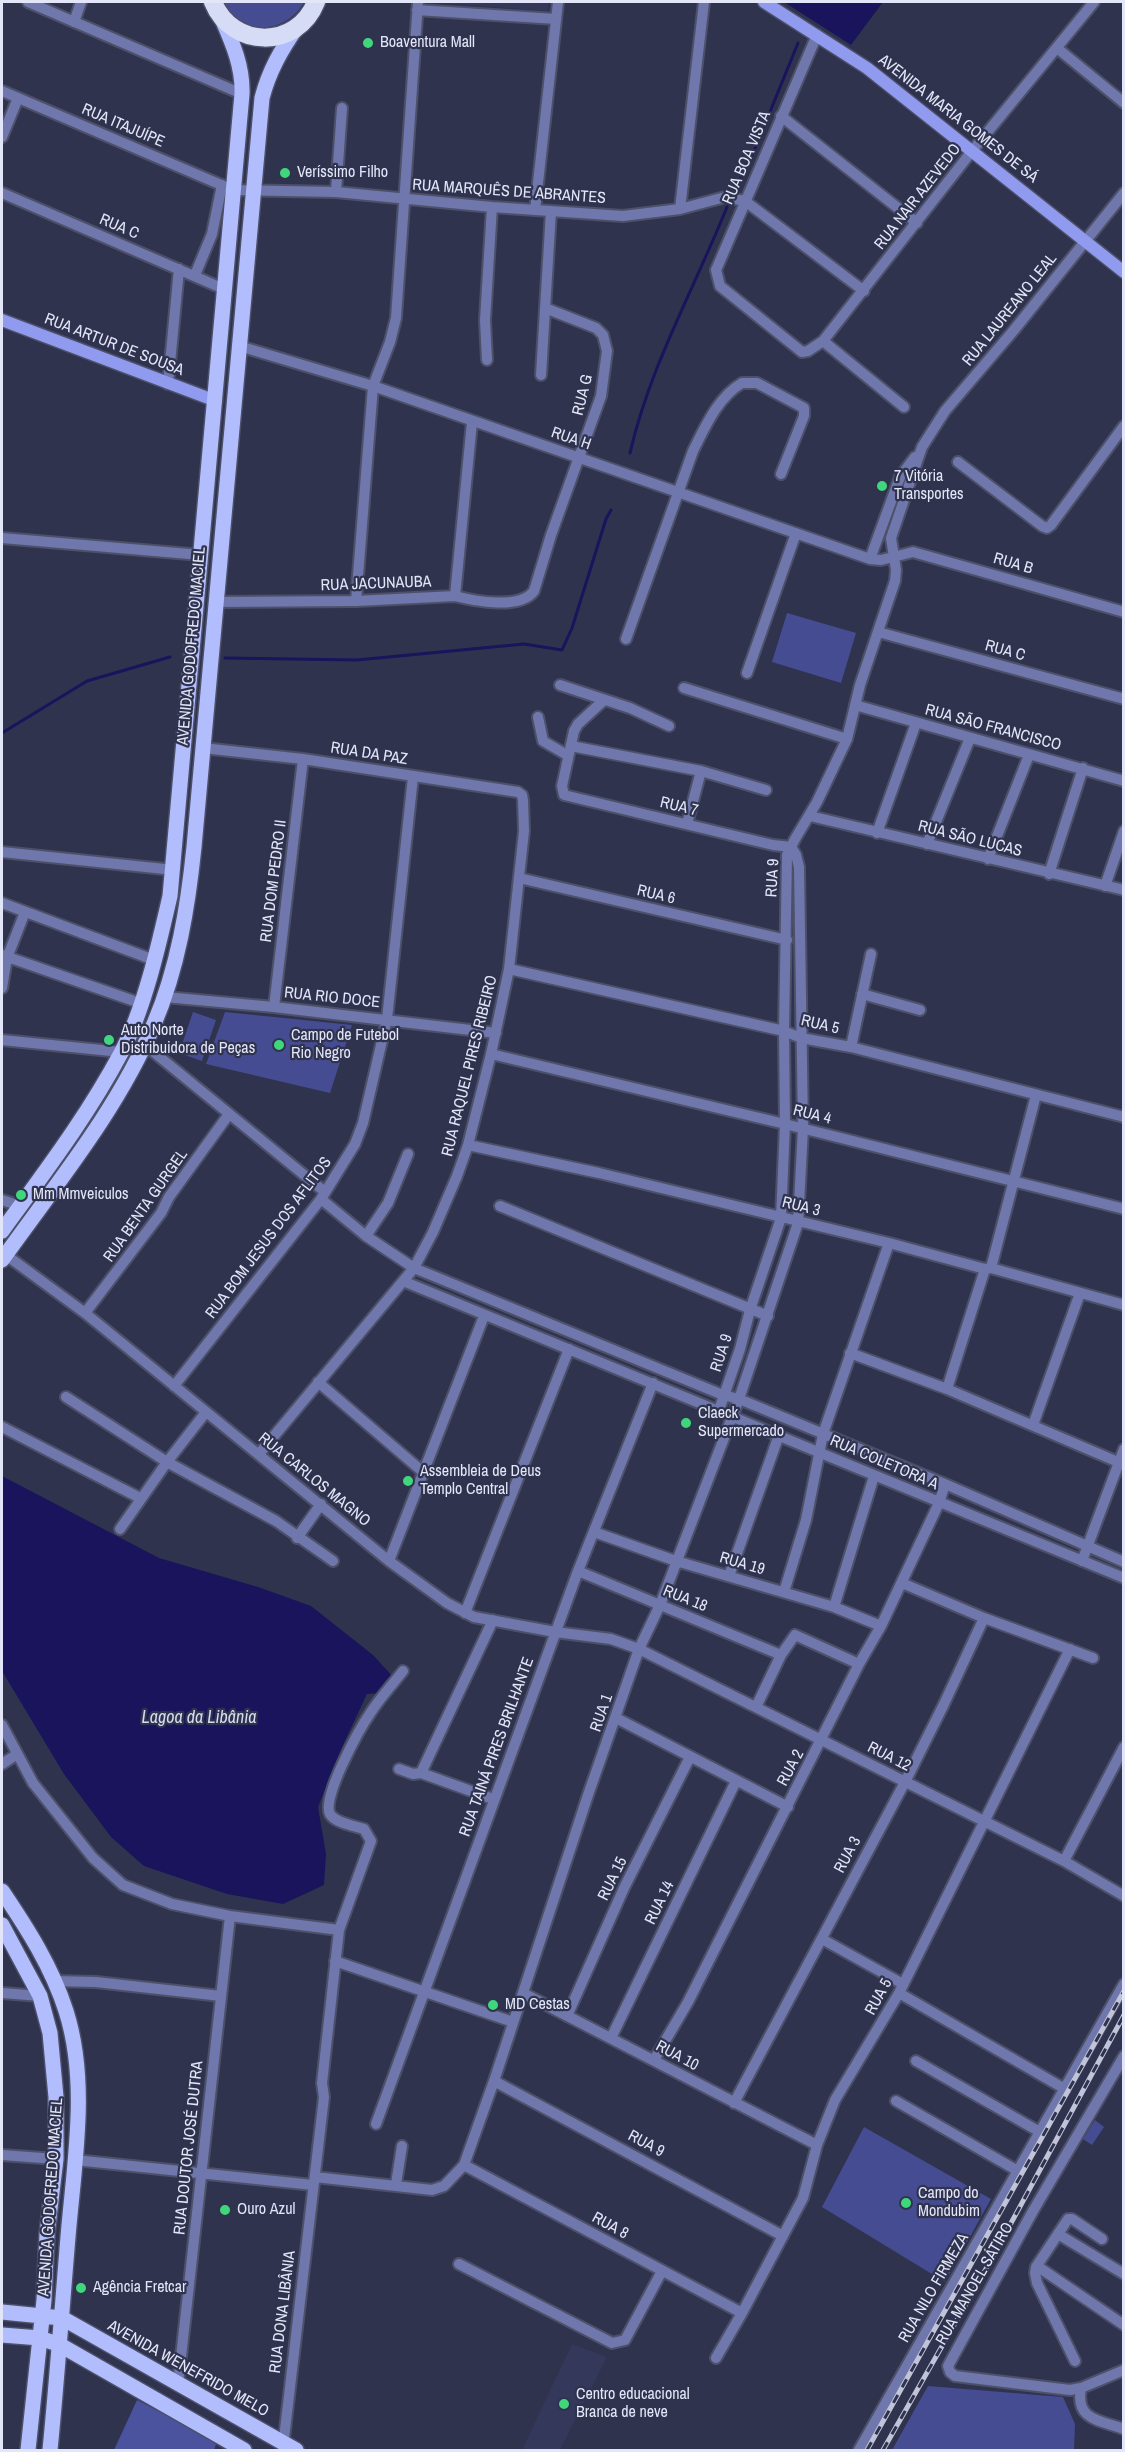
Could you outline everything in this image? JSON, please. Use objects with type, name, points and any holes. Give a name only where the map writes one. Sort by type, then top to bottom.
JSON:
[{"type":"highway","name":"AVENIDA GODOFREDO MACIEL","points":[[299,25],[310,14],[316,2]]},
{"type":"highway","points":[[217,9],[237,31],[259,38],[284,34],[299,25]]},
{"type":"main road","name":"AVENIDA GODOFREDO MACIEL","points":[[2,1231],[66,1144],[121,1052],[154,960],[170,896],[216,401],[228,188],[242,94],[238,59],[217,9]]},
{"type":"main road","name":"AVENIDA GODOFREDO MACIEL","points":[[4,1258],[66,1174],[105,1114],[145,1045],[165,997],[183,929],[190,888],[262,98],[268,75],[279,53],[299,25]]},
{"type":"main road","name":"AVENIDA GODOFREDO MACIEL","points":[[2,1891],[27,1929],[54,1981],[66,2011],[73,2039],[78,2108],[50,2451]]},
{"type":"main road","name":"AVENIDA GODOFREDO MACIEL","points":[[2,1926],[40,1996],[50,2032],[54,2063],[56,2159],[28,2451]]},
{"type":"main road","points":[[2,2312],[62,2318]]},
{"type":"main road","name":"AVENIDA WENEFRIDO MELO","points":[[62,2318],[287,2448]]},
{"type":"main road","points":[[2,2335],[40,2338],[60,2345],[244,2451]]},
{"type":"street","points":[[28,2],[242,94]]},
{"type":"street","points":[[74,22],[81,2]]},
{"type":"street","points":[[535,210],[558,2]]},
{"type":"street","points":[[680,209],[704,2]]},
{"type":"street","name":"AVENIDA MARIA GOMES DE SÁ","points":[[764,2],[867,68],[1124,272]]},
{"type":"street","name":"RUA NAIR AZEVEDO","points":[[808,351],[823,341],[864,291],[972,151],[1094,2]]},
{"type":"street","points":[[356,601],[373,386],[390,342],[396,318],[417,6],[556,19]]},
{"type":"street","name":"RUA BOA VISTA","points":[[808,351],[798,350],[727,292],[718,282],[716,270],[817,35]]},
{"type":"street","points":[[1057,48],[1124,103]]},
{"type":"street","name":"RUA ITAJUÍPE","points":[[2,90],[228,188]]},
{"type":"street","points":[[2,138],[18,98]]},
{"type":"street","points":[[336,192],[342,108]]},
{"type":"street","points":[[781,116],[917,223]]},
{"type":"street","points":[[195,275],[228,188]]},
{"type":"street","name":"RUA MARQUÊS DE ABRANTES","points":[[228,188],[336,192],[492,207],[622,216],[680,209],[725,198],[746,201]]},
{"type":"street","name":"RUA C","points":[[2,193],[224,289]]},
{"type":"street","name":"RUA LAUREANO LEAL","points":[[870,559],[900,477],[945,411],[1124,193]]},
{"type":"street","points":[[746,201],[864,291]]},
{"type":"street","points":[[487,360],[485,320],[492,207]]},
{"type":"street","points":[[542,375],[551,211]]},
{"type":"street","points":[[168,384],[179,269]]},
{"type":"street","name":"RUA G","points":[[534,591],[551,535],[601,396],[606,343],[603,335],[596,328],[545,308]]},
{"type":"street","name":"RUA ARTUR DE SOUSA","points":[[2,320],[216,401]]},
{"type":"street","points":[[823,341],[904,407]]},
{"type":"street","name":"RUA H","points":[[239,346],[373,386],[870,559],[881,560],[894,556]]},
{"type":"street","points":[[626,639],[693,451],[720,403],[736,386],[749,382],[757,383],[804,408],[804,416],[782,474]]},
{"type":"street","points":[[455,596],[472,422]]},
{"type":"street","points":[[958,462],[1047,528],[1124,426]]},
{"type":"street","name":"RUA LAUREANO LEAL","points":[[794,840],[810,816],[847,739],[855,705],[895,581],[896,570],[891,538],[922,447]]},
{"type":"street","points":[[747,673],[796,533]]},
{"type":"street","points":[[2,538],[201,555]]},
{"type":"street","name":"RUA B","points":[[894,556],[913,552],[1124,612]]},
{"type":"street","name":"RUA JACUNAUBA","points":[[215,602],[356,601],[455,596],[469,600],[512,602],[522,601],[534,591]]},
{"type":"street","name":"RUA C","points":[[878,632],[1124,699]]},
{"type":"street","points":[[560,685],[630,708],[669,726]]},
{"type":"street","points":[[684,688],[847,739]]},
{"type":"street","points":[[569,751],[576,728],[604,700]]},
{"type":"street","name":"RUA SÃO FRANCISCO","points":[[855,705],[1124,781]]},
{"type":"street","points":[[538,717],[543,741],[569,751],[701,771],[766,790]]},
{"type":"street","points":[[877,833],[916,723]]},
{"type":"street","points":[[927,844],[970,738]]},
{"type":"street","name":"RUA DA PAZ","points":[[203,748],[303,759],[518,792],[522,795],[523,800]]},
{"type":"street","name":"RUA 7","points":[[569,751],[562,786],[563,793],[567,796],[687,824],[794,840]]},
{"type":"street","points":[[988,859],[1029,755]]},
{"type":"street","name":"RUA DOM PEDRO II","points":[[274,1006],[303,759]]},
{"type":"street","points":[[1048,874],[1083,768]]},
{"type":"street","points":[[687,824],[701,771]]},
{"type":"street","name":"RUA BOM JESUS DOS AFLITOS","points":[[174,1386],[323,1196],[355,1144],[363,1123],[387,1019],[414,777]]},
{"type":"street","name":"RUA RAQUEL PIRES RIBEIRO","points":[[259,1454],[414,1268],[433,1232],[468,1145],[496,1033],[509,969],[524,831],[523,800]]},
{"type":"street","name":"RUA SÃO LUCAS","points":[[810,816],[1048,874],[1124,890]]},
{"type":"street","points":[[1105,886],[1124,831]]},
{"type":"street","name":"RUA 9","points":[[718,1413],[781,1218],[785,1124],[786,866],[794,840]]},
{"type":"street","name":"RUA 9","points":[[731,1418],[768,1317],[798,1222],[803,1128],[799,867],[794,840]]},
{"type":"street","points":[[2,852],[174,870]]},
{"type":"street","name":"RUA 6","points":[[519,878],[787,940]]},
{"type":"street","points":[[2,903],[154,960]]},
{"type":"street","points":[[2,988],[4,957],[25,912]]},
{"type":"street","points":[[851,1047],[871,954]]},
{"type":"street","points":[[4,957],[140,1002]]},
{"type":"street","name":"RUA 5","points":[[509,969],[784,1031],[801,1038],[851,1047],[1124,1117]]},
{"type":"street","points":[[862,994],[920,1010]]},
{"type":"street","name":"RUA RIO DOCE","points":[[165,997],[274,1006],[496,1033]]},
{"type":"street","points":[[2,1040],[121,1052]]},
{"type":"street","name":"RUA COLETORA A","points":[[145,1045],[229,1114],[366,1236],[414,1268],[945,1484],[1124,1562]]},
{"type":"street","name":"RUA 4","points":[[491,1054],[803,1128],[1124,1209]]},
{"type":"street","points":[[947,1389],[1014,1183],[1036,1095]]},
{"type":"street","name":"RUA BENTA GURGEL","points":[[85,1313],[161,1212],[229,1114]]},
{"type":"street","name":"RUA 3","points":[[468,1145],[598,1173],[889,1243],[1124,1305]]},
{"type":"street","points":[[366,1236],[388,1203],[408,1154]]},
{"type":"street","points":[[2,1200],[20,1206]]},
{"type":"street","points":[[500,1206],[768,1317]]},
{"type":"street","points":[[784,1592],[806,1520],[823,1434],[889,1243]]},
{"type":"street","name":"RUA CARLOS MAGNO","points":[[4,1258],[85,1313],[389,1561],[447,1603],[465,1613],[493,1620],[555,1632],[611,1639],[639,1649]]},
{"type":"street","name":"RUA COLETORA A","points":[[403,1281],[484,1316],[653,1383],[718,1413],[821,1452],[874,1476],[1124,1578]]},
{"type":"street","points":[[1033,1425],[1080,1293]]},
{"type":"street","points":[[389,1561],[484,1316]]},
{"type":"street","points":[[465,1613],[568,1349]]},
{"type":"street","points":[[850,1353],[947,1389],[1118,1462]]},
{"type":"street","points":[[633,1375],[638,1360]]},
{"type":"street","points":[[318,1383],[423,1472]]},
{"type":"street","name":"RUA TAINÁ PIRES BRILHANTE","points":[[376,2124],[555,1632],[653,1383]]},
{"type":"street","points":[[66,1397],[166,1462],[276,1521],[297,1538],[333,1561]]},
{"type":"street","points":[[120,1529],[166,1462],[206,1412]]},
{"type":"street","name":"RUA 1","points":[[396,2184],[432,2190],[453,2178],[464,2165],[639,1649],[660,1605],[731,1418]]},
{"type":"street","points":[[2,1427],[140,1498]]},
{"type":"street","points":[[729,1576],[778,1435]]},
{"type":"street","points":[[1083,1561],[1124,1449]]},
{"type":"street","points":[[834,1607],[874,1476]]},
{"type":"street","name":"RUA 2","points":[[654,2060],[688,2002],[823,1740],[859,1664],[881,1626],[939,1503],[945,1484]]},
{"type":"street","points":[[297,1538],[321,1504]]},
{"type":"street","name":"RUA 19","points":[[594,1532],[676,1561],[834,1607],[881,1626]]},
{"type":"street","name":"RUA 18","points":[[578,1571],[781,1655]]},
{"type":"street","points":[[902,1582],[984,1618],[1093,1658]]},
{"type":"street","name":"RUA 3","points":[[734,2103],[905,1782],[984,1618]]},
{"type":"street","points":[[421,1773],[493,1620]]},
{"type":"street","points":[[756,1707],[781,1655],[795,1635],[859,1664]]},
{"type":"street","name":"RUA 12","points":[[639,1649],[1064,1861],[1124,1896]]},
{"type":"street","name":"RUA 5","points":[[716,2358],[803,2198],[817,2145],[836,2100],[901,1989],[1070,1649]]},
{"type":"street","name":"RUA DONA LIBÂNIA","points":[[287,2448],[339,1930],[371,1841],[364,1829],[334,1819],[328,1805],[355,1737],[372,1710],[403,1671]]},
{"type":"street","points":[[616,1718],[788,1807]]},
{"type":"street","points":[[2,1725],[33,1783],[108,1875],[123,1885],[172,1904],[230,1916],[339,1930]]},
{"type":"street","points":[[1064,1861],[1124,1747]]},
{"type":"street","points":[[2,1764],[16,1755]]},
{"type":"street","name":"RUA 15","points":[[567,2016],[624,1888],[690,1757]]},
{"type":"street","points":[[399,1769],[413,1774],[421,1773],[493,1799]]},
{"type":"street","name":"RUA 14","points":[[611,2038],[736,1781]]},
{"type":"street","name":"RUA DOUTOR JOSÉ DUTRA","points":[[178,2384],[230,1916]]},
{"type":"street","points":[[822,1939],[1065,2088]]},
{"type":"street","points":[[335,1961],[513,2022]]},
{"type":"street","points":[[54,1981],[96,1982],[221,1996]]},
{"type":"street","name":"RUA NILO FIRMEZA","points":[[860,2451],[1124,1984]]},
{"type":"street","points":[[2,1993],[40,1996]]},
{"type":"street","name":"RUA 10","points":[[523,1994],[817,2145]]},
{"type":"street","name":"RUA MANOEL SÁTIRO","points":[[1124,2056],[972,2319],[948,2366],[950,2372],[955,2376],[1070,2390],[1081,2388],[1124,2370]]},
{"type":"street","points":[[916,2061],[1040,2132]]},
{"type":"street","name":"RUA 9","points":[[494,2081],[783,2236]]},
{"type":"street","points":[[896,2101],[1018,2171]]},
{"type":"street","points":[[75,2160],[201,2175],[396,2184],[402,2146]]},
{"type":"street","points":[[2,2155],[56,2159]]},
{"type":"street","name":"RUA 8","points":[[464,2165],[742,2313]]},
{"type":"street","points":[[1075,2361],[1036,2278],[1037,2266],[1070,2218],[1102,2239]]},
{"type":"street","points":[[1058,2234],[1124,2274]]},
{"type":"street","points":[[459,2264],[612,2343],[625,2340],[662,2271]]},
{"type":"street","points":[[1037,2266],[1124,2325]]},
{"type":"street","points":[[1081,2388],[1081,2410],[1087,2416],[1124,2429]]},
{"type":"shaded area","points":[[222,2],[304,2],[286,21],[263,28],[240,22],[230,14]]},
{"type":"shaded area","points":[[426,2],[549,2],[548,11]]},
{"type":"shaded area","points":[[787,613],[856,633],[841,683],[772,662]]},
{"type":"shaded area","points":[[193,1012],[216,1020],[202,1061],[179,1053]]},
{"type":"shaded area","name":"Campo de Futebol Rio Negro","points":[[225,1012],[352,1025],[330,1093],[206,1064]]},
{"type":"shaded area","points":[[1095,2120],[1104,2127],[1092,2145],[1083,2139]]},
{"type":"shaded area","name":"Campo do Mondubim","points":[[864,2127],[991,2199],[945,2282],[822,2207]]},
{"type":"shaded area","name":"Centro educacional Branca de neve","points":[[572,2344],[607,2357],[560,2450],[522,2450]]},
{"type":"shaded area","points":[[928,2386],[1063,2397],[1075,2424],[1074,2450],[892,2450]]},
{"type":"shaded area","points":[[137,2400],[217,2441],[214,2450],[114,2450]]},
{"type":"water","points":[[784,2],[883,2],[851,45]]},
{"type":"water","name":"Lagoa da Libânia","points":[[2,1476],[159,1558],[258,1587],[311,1606],[373,1655],[394,1678],[382,1693],[367,1694],[342,1747],[318,1807],[326,1854],[324,1885],[283,1904],[227,1894],[144,1866],[111,1837],[64,1774],[2,1671]]},
{"type":"waterway","points":[[734,191],[752,156],[798,43]]},
{"type":"waterway","points":[[630,453],[649,389],[727,207]]},
{"type":"waterway","points":[[225,658],[357,660],[524,644],[562,650],[572,628],[606,519],[611,510]]},
{"type":"waterway","points":[[2,733],[87,681],[170,657]]},
{"type":"railway","points":[[867,2450],[1124,1991]]},
{"type":"railway","points":[[883,2450],[991,2260],[1124,2015]]},
{"type":"place","name":"Boaventura Mall","points":[[368,43]]},
{"type":"place","name":"Veríssimo Filho","points":[[285,173]]},
{"type":"place","name":"7 Vitória Transportes","points":[[882,486]]},
{"type":"place","name":"Auto Norte Distribuidora de Peças","points":[[109,1040]]},
{"type":"place","name":"Campo de Futebol Rio Negro","points":[[279,1045]]},
{"type":"place","name":"Mm Mmveiculos","points":[[21,1195]]},
{"type":"place","name":"Claeck Supermercado","points":[[686,1423]]},
{"type":"place","name":"Assembleia de Deus Templo Central","points":[[408,1481]]},
{"type":"place","name":"MD Cestas","points":[[493,2005]]},
{"type":"place","name":"Campo do Mondubim","points":[[906,2203]]},
{"type":"place","name":"Ouro Azul","points":[[225,2210]]},
{"type":"place","name":"Agência Fretcar","points":[[81,2288]]},
{"type":"place","name":"Centro educacional Branca de neve","points":[[564,2404]]}]
